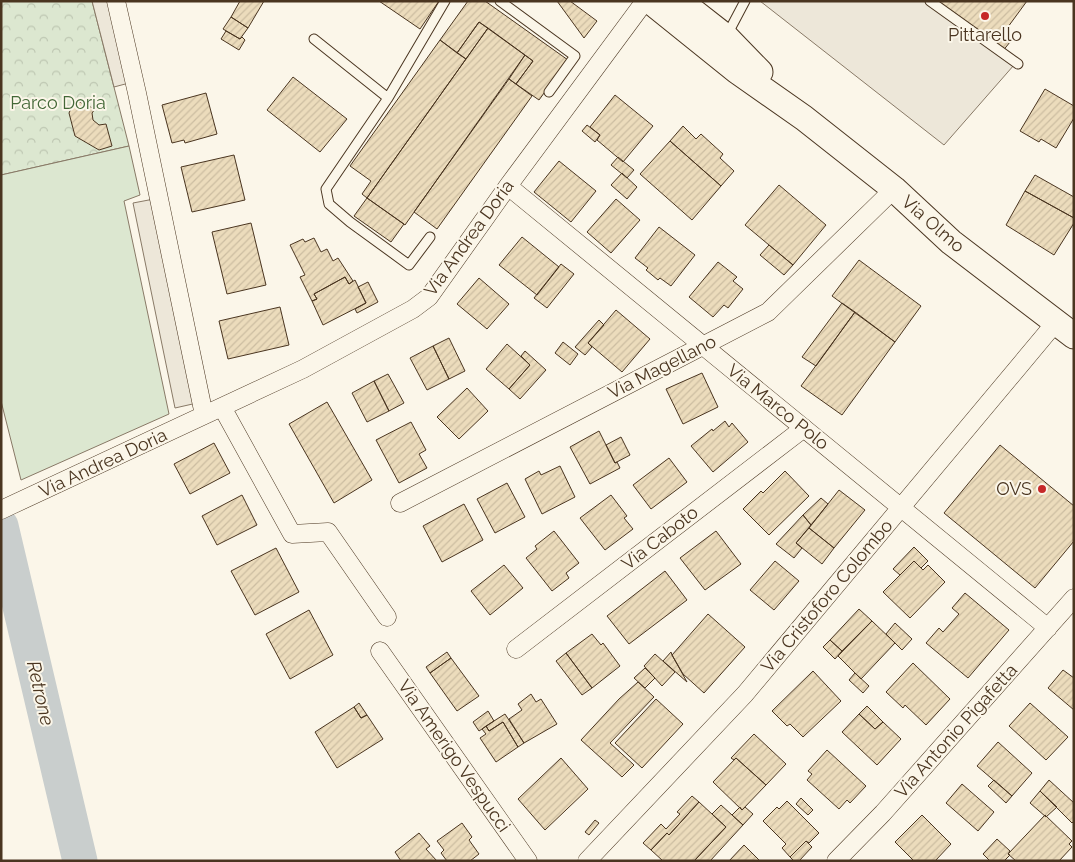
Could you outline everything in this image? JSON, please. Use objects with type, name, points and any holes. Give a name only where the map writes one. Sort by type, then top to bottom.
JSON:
[{"type":"main road","name":"Via Olmo","points":[[650,1],[737,71],[793,110],[894,190],[951,242],[1065,329]]},
{"type":"main road","name":"Via Olmo","points":[[680,1],[726,37],[761,72],[793,110]]},
{"type":"street","points":[[116,1],[204,415]]},
{"type":"street","name":"Via Andrea Doria","points":[[1,510],[304,369],[413,309],[429,297],[508,186],[645,1]]},
{"type":"street","name":"Via Marco Polo","points":[[508,186],[1048,628]]},
{"type":"street","name":"Via Magellano","points":[[400,502],[768,312],[894,190]]},
{"type":"street","name":"Via Cristoforo Colombo","points":[[587,861],[745,694],[901,508],[1065,329]]},
{"type":"street","points":[[222,407],[292,534],[328,532],[387,617]]},
{"type":"street","name":"Via Caboto","points":[[516,649],[804,428]]},
{"type":"street","name":"Via Antonio Pigafetta","points":[[836,861],[883,813],[1074,598]]},
{"type":"street","name":"Via Amerigo Vespucci","points":[[380,651],[528,861]]},
{"type":"lane","points":[[430,237],[409,265],[350,222],[329,204],[326,189],[388,98],[445,1]]},
{"type":"lane","points":[[500,1],[575,56],[549,92]]},
{"type":"lane","points":[[726,37],[745,1]]},
{"type":"lane","points":[[930,1],[1018,64]]},
{"type":"lane","points":[[314,39],[388,98]]},
{"type":"green space","name":"Parco Doria","points":[[1,1],[92,1],[129,146],[1,175]]},
{"type":"green space","points":[[129,146],[140,195],[124,201],[169,414],[21,480],[1,401],[1,175]]},
{"type":"shaded area","points":[[92,1],[109,1],[129,83],[114,87]]},
{"type":"shaded area","points":[[760,1],[925,1],[1014,65],[944,145]]},
{"type":"shaded area","points":[[154,199],[197,403],[175,408],[133,203]]},
{"type":"building","points":[[240,1],[264,1],[248,28],[231,17]]},
{"type":"building","points":[[379,1],[439,1],[420,29]]},
{"type":"building","points":[[468,1],[485,1],[568,60],[539,100],[516,84],[533,61],[479,22],[457,53],[440,40]]},
{"type":"building","points":[[557,1],[570,1],[597,21],[584,38]]},
{"type":"building","name":"Pittarello","points":[[933,1],[1027,1],[1005,31],[1014,37],[1002,52]]},
{"type":"building","points":[[231,17],[248,28],[240,39],[223,29]]},
{"type":"building","points":[[479,22],[488,28],[466,59],[457,53]]},
{"type":"building","points":[[488,28],[525,55],[405,225],[367,198]]},
{"type":"building","points":[[226,31],[245,40],[239,50],[221,39]]},
{"type":"building","points":[[440,40],[466,59],[367,198],[362,194],[371,181],[350,166]]},
{"type":"building","points":[[525,55],[533,61],[516,84],[509,79]]},
{"type":"building","points":[[293,77],[347,119],[320,152],[267,110]]},
{"type":"building","points":[[509,79],[532,96],[437,229],[414,212]]},
{"type":"building","points":[[1045,89],[1074,106],[1074,118],[1056,148],[1041,139],[1039,142],[1020,131]]},
{"type":"building","points":[[206,93],[217,134],[185,143],[184,140],[172,143],[162,105]]},
{"type":"building","points":[[615,95],[653,126],[623,162],[597,140],[600,135],[590,127]]},
{"type":"building","points":[[75,100],[95,109],[92,113],[93,120],[99,125],[106,124],[112,146],[99,150],[75,136],[69,113]]},
{"type":"building","points":[[587,125],[600,135],[595,142],[582,131]]},
{"type":"building","points":[[683,126],[696,139],[701,134],[723,154],[720,158],[734,171],[721,186],[670,141]]},
{"type":"building","points":[[670,141],[721,186],[692,220],[640,174]]},
{"type":"building","points":[[234,155],[245,200],[192,212],[181,167]]},
{"type":"building","points":[[618,157],[634,170],[627,178],[611,165]]},
{"type":"building","points":[[559,161],[596,191],[571,222],[534,192]]},
{"type":"building","points":[[622,173],[637,187],[627,199],[611,185]]},
{"type":"building","points":[[1035,175],[1074,197],[1074,218],[1025,191]]},
{"type":"building","points":[[779,185],[826,225],[793,265],[745,225]]},
{"type":"building","points":[[1025,191],[1074,218],[1074,223],[1054,255],[1006,225]]},
{"type":"building","points":[[367,198],[404,224],[391,242],[354,216]]},
{"type":"building","points":[[616,199],[640,220],[611,253],[587,232]]},
{"type":"building","points":[[251,223],[266,285],[227,294],[212,232]]},
{"type":"building","points":[[659,227],[695,255],[671,286],[660,278],[658,280],[646,270],[648,268],[635,258]]},
{"type":"building","points":[[522,237],[559,267],[537,295],[499,265]]},
{"type":"building","points":[[314,238],[321,252],[327,249],[333,261],[338,258],[353,281],[349,284],[345,277],[314,294],[317,299],[312,301],[300,277],[305,275],[290,245],[303,239],[305,242]]},
{"type":"building","points":[[769,245],[793,265],[784,275],[760,255]]},
{"type":"building","points":[[859,260],[921,306],[895,342],[832,296]]},
{"type":"building","points":[[718,262],[737,277],[733,281],[743,289],[728,308],[724,305],[713,317],[689,297]]},
{"type":"building","points":[[561,264],[574,274],[547,308],[534,298]]},
{"type":"building","points":[[345,277],[349,284],[355,280],[366,303],[323,325],[312,301],[317,299],[314,294]]},
{"type":"building","points":[[479,278],[509,304],[487,329],[457,304]]},
{"type":"building","points":[[368,282],[378,302],[357,313],[355,309],[366,303],[358,287]]},
{"type":"building","points":[[842,303],[855,312],[816,366],[802,357]]},
{"type":"building","points":[[280,307],[289,345],[228,359],[219,321]]},
{"type":"building","points":[[616,310],[650,339],[622,372],[588,343]]},
{"type":"building","points":[[855,312],[895,342],[842,415],[801,386]]},
{"type":"building","points":[[599,320],[604,325],[588,343],[592,347],[585,355],[575,347]]},
{"type":"building","points":[[449,338],[465,371],[449,379],[433,346]]},
{"type":"building","points":[[563,342],[578,354],[570,365],[555,353]]},
{"type":"building","points":[[507,344],[530,365],[509,389],[486,369]]},
{"type":"building","points":[[433,346],[449,379],[427,390],[410,358]]},
{"type":"building","points":[[525,351],[546,370],[520,399],[509,389],[530,365],[521,356]]},
{"type":"building","points":[[702,373],[718,407],[683,424],[666,389]]},
{"type":"building","points":[[388,374],[404,403],[389,411],[374,381]]},
{"type":"building","points":[[374,381],[389,411],[367,422],[352,393]]},
{"type":"building","points":[[467,388],[488,411],[459,439],[437,417]]},
{"type":"building","points":[[327,402],[372,480],[334,503],[289,424]]},
{"type":"building","points":[[725,421],[729,427],[732,423],[748,442],[713,472],[691,446]]},
{"type":"building","points":[[411,422],[426,450],[419,454],[427,468],[399,483],[376,440]]},
{"type":"building","points":[[599,431],[615,463],[617,462],[620,468],[590,484],[570,447]]},
{"type":"building","points":[[621,437],[630,455],[615,463],[606,445]]},
{"type":"building","points":[[214,443],[230,473],[190,494],[174,464]]},
{"type":"building","points":[[1000,445],[1074,506],[1074,541],[1035,588],[944,513]]},
{"type":"building","points":[[669,458],[687,482],[651,509],[633,485]]},
{"type":"building","points":[[560,466],[575,497],[542,514],[525,479],[539,471],[541,475]]},
{"type":"building","points":[[785,471],[809,496],[769,535],[743,509],[761,491],[763,493]]},
{"type":"building","points":[[507,483],[525,517],[495,533],[477,499]]},
{"type":"building","points":[[839,490],[865,510],[834,548],[809,528]]},
{"type":"building","points":[[242,495],[257,525],[217,545],[202,516]]},
{"type":"building","points":[[611,495],[627,516],[624,518],[633,529],[605,550],[580,518]]},
{"type":"building","points":[[821,498],[828,504],[811,525],[803,515]]},
{"type":"building","points":[[464,504],[483,540],[442,562],[423,526]]},
{"type":"building","points":[[803,515],[811,525],[796,543],[802,548],[794,558],[776,544]]},
{"type":"building","points":[[809,528],[834,548],[822,564],[796,543]]},
{"type":"building","points":[[554,531],[579,563],[566,573],[569,578],[552,591],[526,558],[537,549],[535,546]]},
{"type":"building","points":[[716,531],[741,564],[705,590],[680,558]]},
{"type":"building","points":[[914,547],[928,561],[921,568],[914,561],[900,575],[893,569]]},
{"type":"building","points":[[276,548],[299,592],[255,615],[231,571]]},
{"type":"building","points":[[775,561],[799,581],[774,610],[750,590]]},
{"type":"building","points":[[914,561],[923,570],[928,565],[945,582],[910,618],[883,592]]},
{"type":"building","points":[[504,565],[523,588],[490,615],[471,591]]},
{"type":"building","points":[[665,571],[687,600],[629,644],[607,616]]},
{"type":"building","points":[[965,593],[1009,630],[968,678],[926,643],[939,628],[943,632],[959,614],[952,608]]},
{"type":"building","points":[[859,609],[872,621],[842,651],[830,640]]},
{"type":"building","points":[[309,610],[333,655],[290,679],[266,634]]},
{"type":"building","points":[[708,614],[745,647],[704,693],[683,674],[672,655]]},
{"type":"building","points":[[872,621],[895,643],[861,679],[838,656]]},
{"type":"building","points":[[895,623],[912,639],[902,650],[886,634]]},
{"type":"building","points":[[592,634],[601,645],[603,643],[620,666],[592,688],[566,653]]},
{"type":"building","points":[[830,640],[842,651],[835,659],[823,647]]},
{"type":"building","points":[[447,652],[451,658],[430,673],[426,667]]},
{"type":"building","points":[[671,652],[672,655],[687,682],[663,661]]},
{"type":"building","points":[[566,653],[592,688],[582,695],[556,661]]},
{"type":"building","points":[[655,654],[675,672],[662,686],[644,666]]},
{"type":"building","points":[[451,658],[479,696],[457,711],[430,673]]},
{"type":"building","points":[[913,663],[950,699],[926,725],[905,705],[903,708],[886,692]]},
{"type":"building","points":[[645,668],[655,678],[645,688],[634,678]]},
{"type":"building","points":[[1063,670],[1074,678],[1074,710],[1048,688]]},
{"type":"building","points":[[813,671],[841,701],[803,737],[790,724],[787,726],[772,711]]},
{"type":"building","points":[[855,673],[869,686],[863,693],[849,680]]},
{"type":"building","points":[[638,682],[654,697],[610,743],[634,765],[622,777],[581,740],[619,699]]},
{"type":"building","points":[[531,694],[536,702],[541,699],[557,724],[524,743],[509,719],[522,710],[518,704]]},
{"type":"building","points":[[656,699],[683,724],[642,768],[615,743]]},
{"type":"building","points":[[359,703],[367,715],[361,718],[354,707]]},
{"type":"building","points":[[1030,703],[1068,737],[1046,760],[1009,726]]},
{"type":"building","points":[[867,706],[883,722],[875,729],[859,714]]},
{"type":"building","points":[[354,707],[361,718],[367,715],[383,739],[337,768],[315,732]]},
{"type":"building","points":[[488,711],[494,721],[479,731],[473,722]]},
{"type":"building","points":[[505,714],[524,743],[518,747],[503,722],[489,731],[486,726]]},
{"type":"building","points":[[859,714],[875,729],[883,722],[901,739],[877,765],[842,732]]},
{"type":"building","points":[[503,722],[518,747],[496,762],[480,738],[486,734],[482,729],[486,726],[489,731]]},
{"type":"building","points":[[754,734],[786,764],[766,785],[736,758],[734,760],[731,758]]},
{"type":"building","points":[[998,742],[1032,773],[1012,796],[977,766]]},
{"type":"building","points":[[827,750],[866,786],[850,803],[847,800],[839,809],[807,780],[812,774],[808,771]]},
{"type":"building","points":[[561,758],[588,789],[545,830],[518,799]]},
{"type":"building","points":[[736,758],[766,785],[742,810],[713,782]]},
{"type":"building","points":[[994,780],[1012,796],[1006,803],[988,786]]},
{"type":"building","points":[[1049,780],[1074,803],[1074,821],[1072,823],[1040,791]]},
{"type":"building","points":[[962,784],[994,812],[978,831],[946,803]]},
{"type":"building","points":[[1040,791],[1057,807],[1046,817],[1030,803]]},
{"type":"building","points":[[692,796],[699,802],[669,835],[667,833],[651,850],[643,843],[661,824],[666,829],[680,814],[677,812]]},
{"type":"building","points":[[801,798],[813,810],[808,815],[796,804]]},
{"type":"building","points":[[787,801],[819,833],[809,843],[806,841],[790,857],[782,848],[786,844],[763,821],[777,807],[779,809]]},
{"type":"building","points":[[699,802],[726,827],[694,861],[663,861],[651,850],[667,833],[669,835]]},
{"type":"building","points":[[721,805],[743,825],[710,861],[694,861],[726,827],[712,814]]},
{"type":"building","points":[[740,807],[742,810],[745,807],[753,814],[743,825],[732,815]]},
{"type":"building","points":[[922,815],[951,844],[935,861],[914,861],[895,842]]},
{"type":"building","points":[[1045,815],[1072,841],[1069,844],[1072,847],[1059,861],[1016,861],[1008,854]]},
{"type":"building","points":[[595,820],[599,823],[589,835],[585,832]]},
{"type":"building","points":[[462,823],[472,837],[469,840],[479,854],[470,861],[447,861],[441,853],[444,850],[437,841]]},
{"type":"building","points":[[419,833],[430,846],[426,849],[437,861],[401,861],[395,852]]},
{"type":"building","points":[[997,839],[1010,851],[1008,854],[1010,855],[1004,861],[990,861],[983,854]]},
{"type":"building","points":[[806,841],[812,847],[799,861],[794,861],[790,857]]},
{"type":"building","points":[[744,845],[760,861],[729,861]]},
{"type":"waterway","name":"Retrone","points":[[1,526],[80,861]]},
{"type":"place","name":"Pittarello","points":[[985,16]]},
{"type":"place","name":"OVS","points":[[1042,489]]}]
